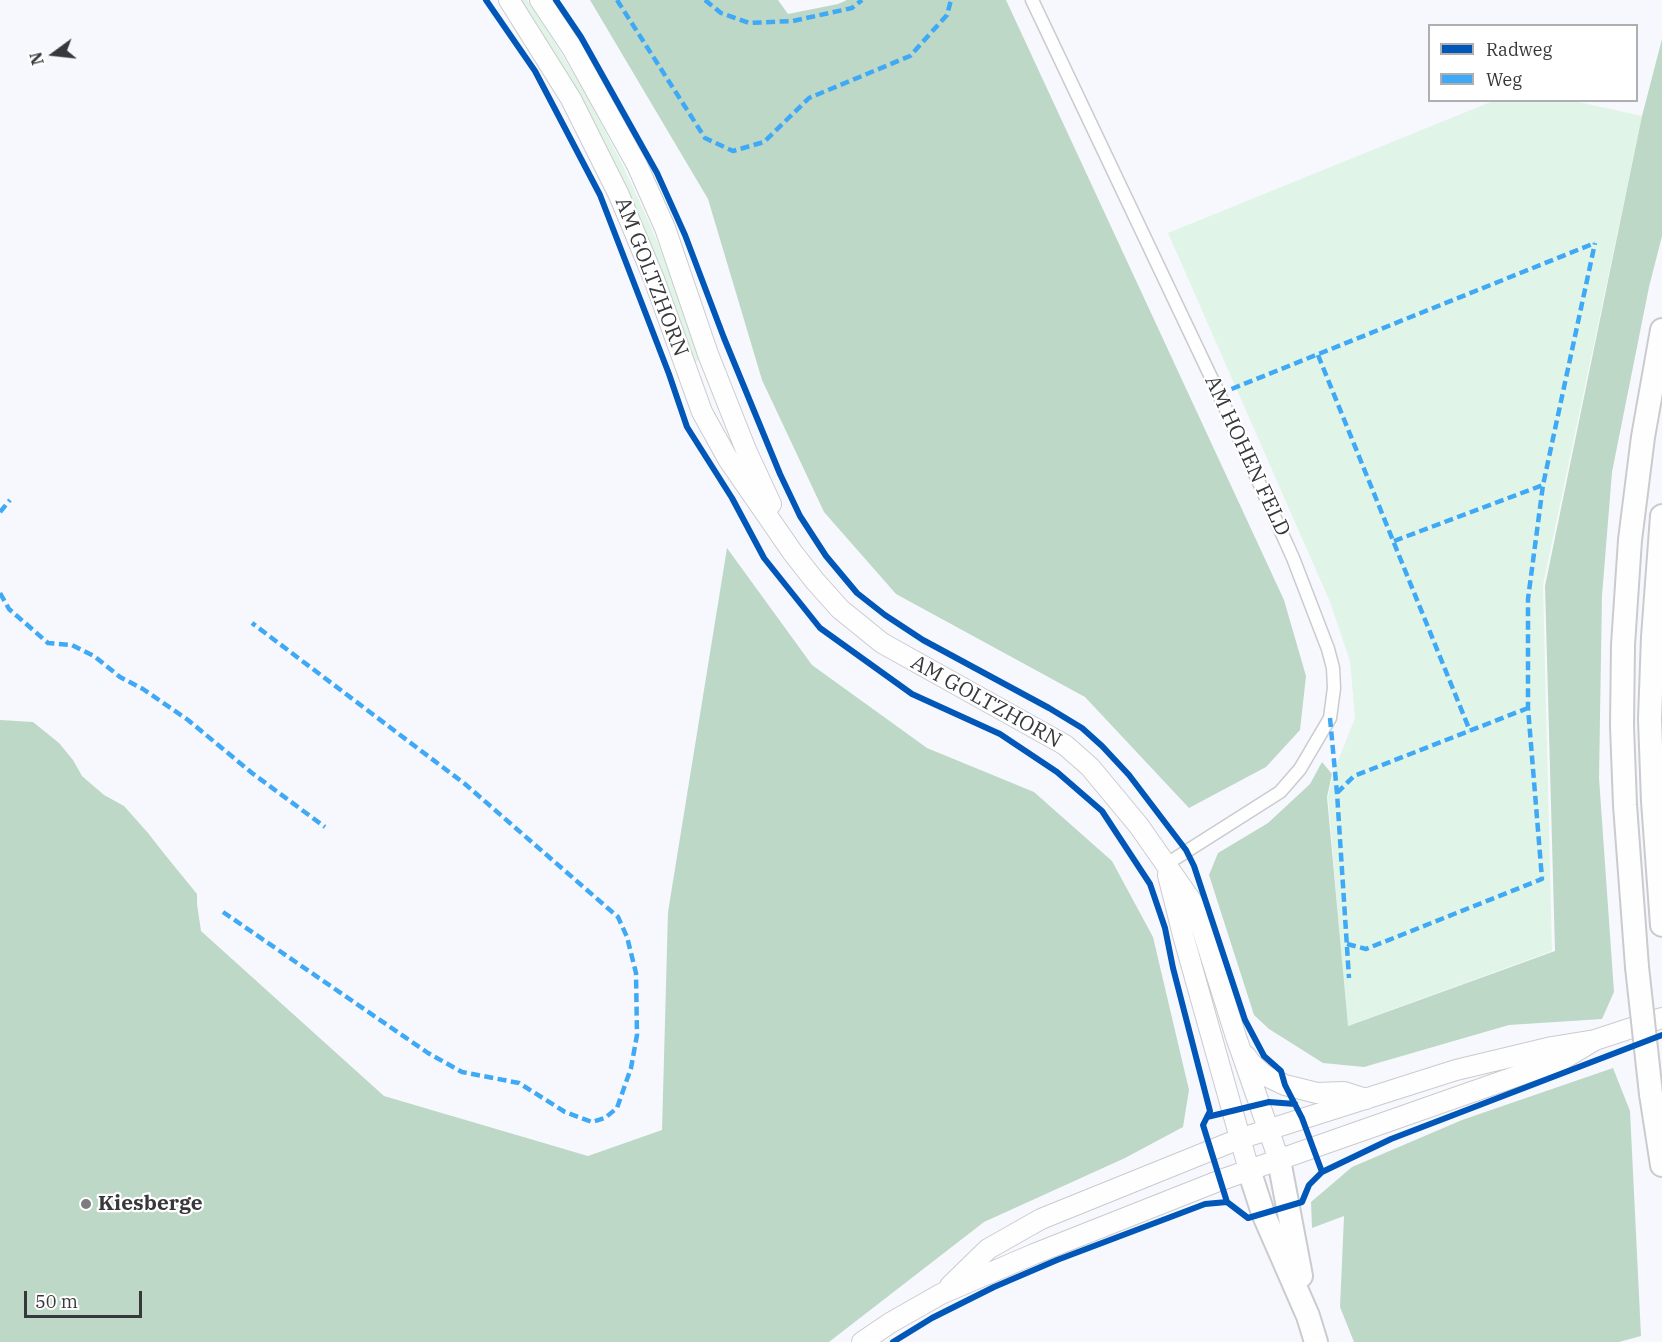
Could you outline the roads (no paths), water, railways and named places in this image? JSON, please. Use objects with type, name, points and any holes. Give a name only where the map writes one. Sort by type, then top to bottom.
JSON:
[{"type":"highway","points":[[1662,330],[1640,460],[1630,540],[1623,645],[1622,726],[1625,805],[1637,967],[1651,1094],[1662,1165]]},
{"type":"highway","points":[[1662,516],[1650,719],[1662,925]]},
{"type":"highway","points":[[1279,1160],[1308,1316]]},
{"type":"highway","points":[[1249,1170],[1263,1213],[1308,1316],[1316,1342]]},
{"type":"main road","name":"AM GOLTZHORN","points":[[509,0],[571,99],[619,195],[654,279],[702,412],[728,459],[793,553],[814,581],[840,609],[882,644],[1065,745],[1090,767],[1139,826],[1195,906],[1236,1037],[1279,1160]]},
{"type":"main road","name":"AM GOLTZHORN","points":[[540,0],[572,48],[637,165],[665,228],[708,354],[746,450],[793,553]]},
{"type":"main road","name":"AM GOLTZHORN","points":[[1165,865],[1249,1170]]},
{"type":"main road","points":[[941,1294],[988,1249],[1041,1219],[1239,1139],[1456,1070],[1552,1047],[1595,1040],[1662,1018]]},
{"type":"main road","points":[[1236,1037],[1250,1062],[1264,1075],[1308,1091],[1344,1092],[1366,1099]]},
{"type":"main road","points":[[862,1342],[941,1294],[1070,1239],[1249,1170],[1560,1061],[1595,1040]]},
{"type":"street","name":"AM HOHEN FELD","points":[[1032,0],[1284,536],[1328,649],[1333,668],[1334,688],[1330,718],[1300,769],[1280,792],[1165,865]]},
{"type":"place","name":"Kiesberge","points":[[86,1204]]}]
